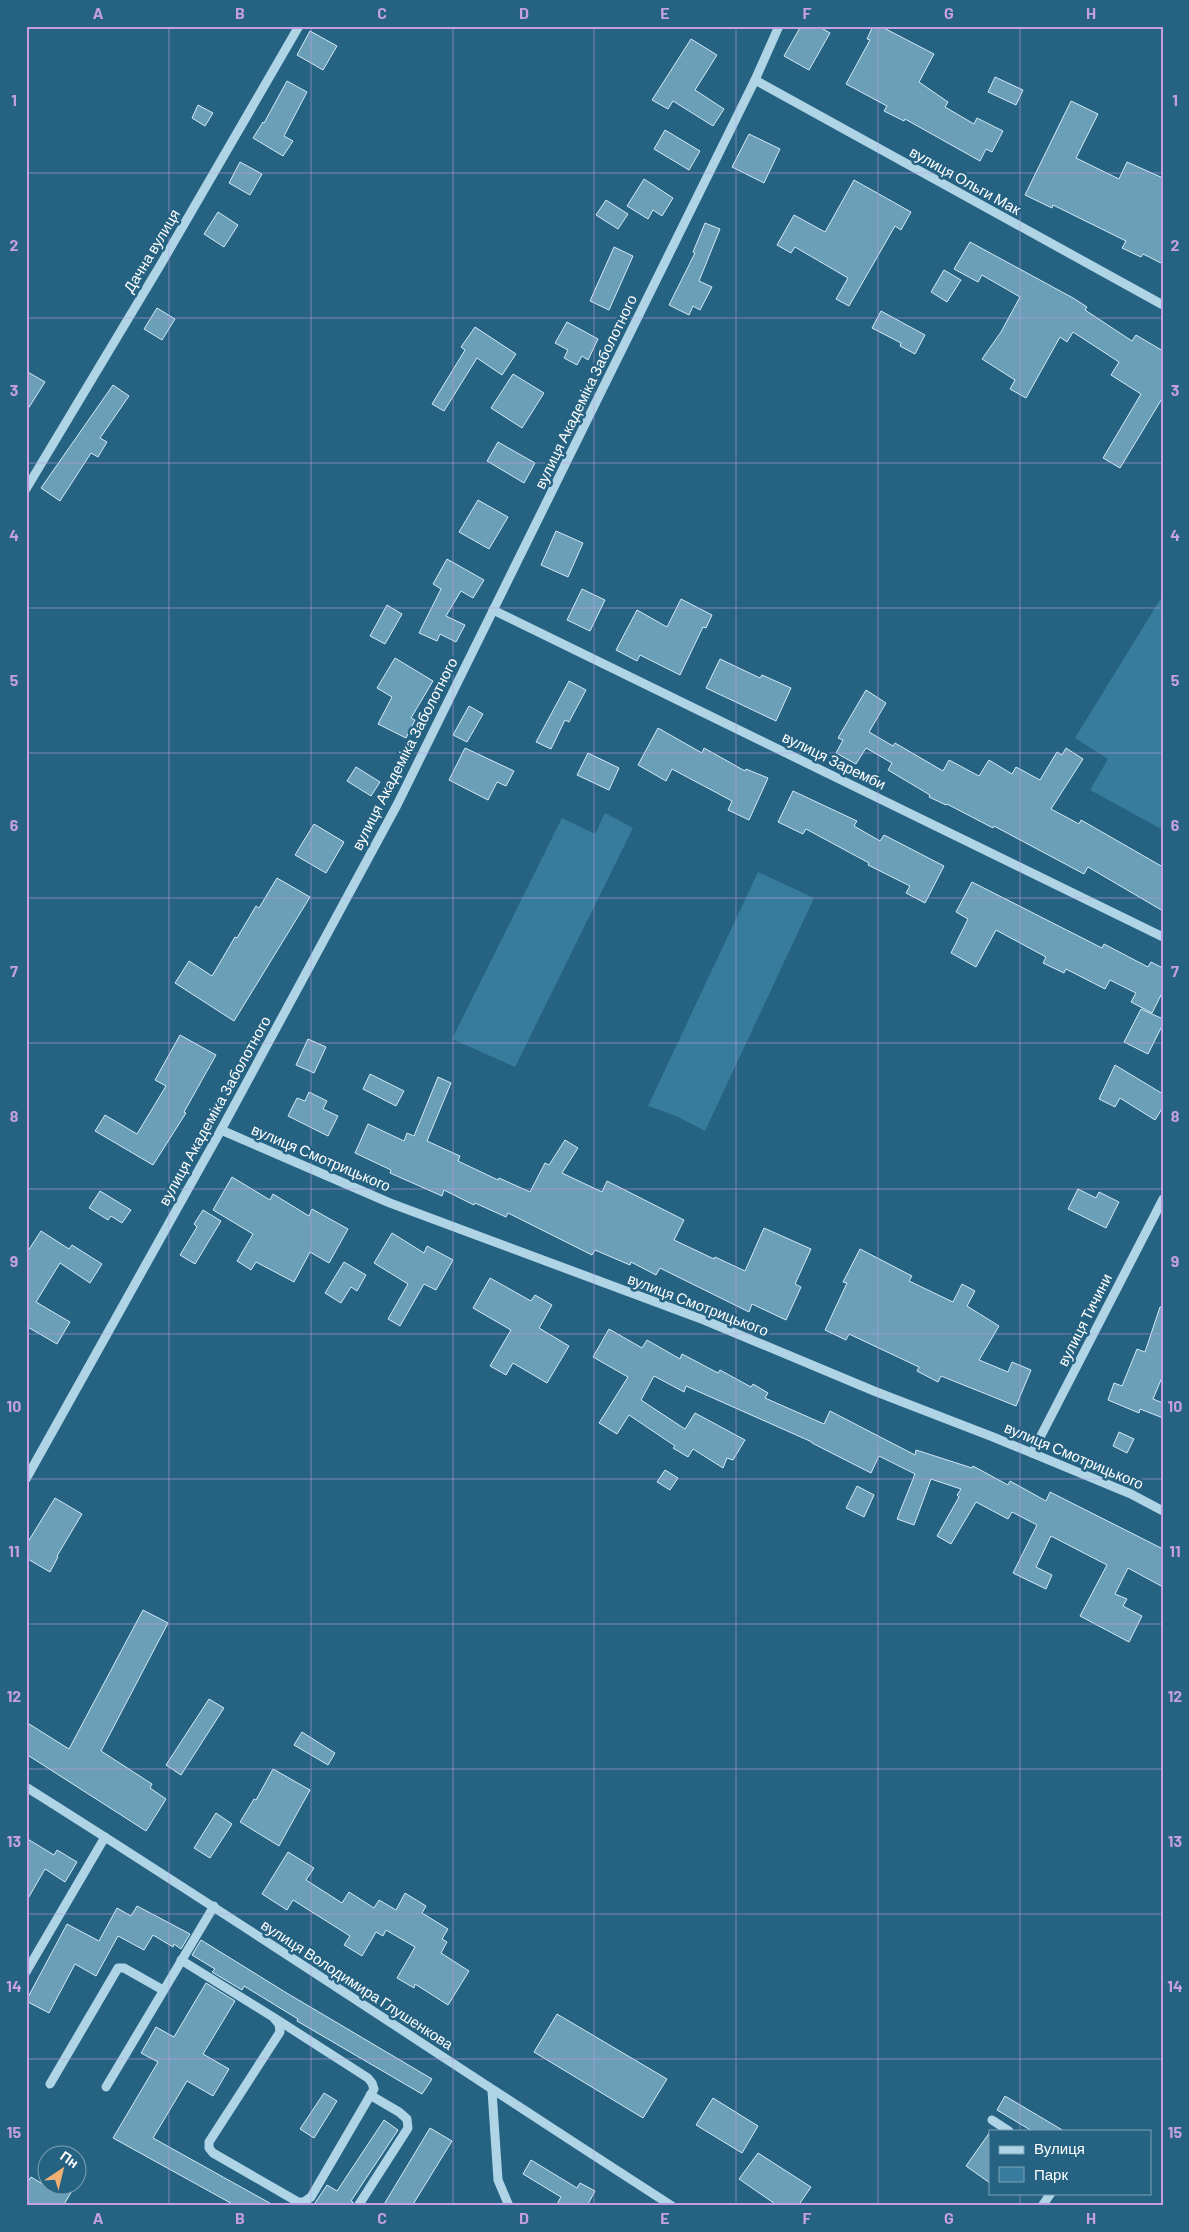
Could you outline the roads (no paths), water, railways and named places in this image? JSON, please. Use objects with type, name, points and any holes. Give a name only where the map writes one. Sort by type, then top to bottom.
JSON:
[{"type":"street","name":"Дачна вулиця","points":[[26,489],[166,255],[299,26]]},
{"type":"street","name":"вулиця Академіка Заболотного","points":[[26,1479],[221,1130],[397,805],[755,80],[779,26]]},
{"type":"street","name":"вулиця Ольги Мак","points":[[755,80],[1163,305]]},
{"type":"street","name":"вулиця Заремби","points":[[493,610],[1163,937]]},
{"type":"street","name":"вулиця Смотрицького","points":[[221,1130],[390,1203],[704,1320],[874,1391],[1131,1494],[1163,1511]]},
{"type":"street","name":"вулиця Тичини","points":[[1032,1453],[1163,1199]]},
{"type":"street","name":"вулиця Володимира Глушенкова","points":[[26,1788],[214,1906],[492,2091],[672,2206]]},
{"type":"street","points":[[26,1972],[105,1837]]},
{"type":"street","points":[[106,2087],[214,1906]]},
{"type":"street","points":[[181,1960],[274,2017],[368,2078],[372,2083],[374,2089],[311,2197],[304,2202],[298,2202],[213,2153],[209,2148],[209,2142],[280,2032],[279,2024],[274,2017]]},
{"type":"street","points":[[50,2084],[118,1968],[124,1968],[163,1990]]},
{"type":"street","points":[[492,2091],[498,2180],[509,2206]]},
{"type":"street","points":[[358,2206],[408,2128],[407,2119],[370,2094]]},
{"type":"street","points":[[992,2120],[1007,2130]]},
{"type":"street","points":[[1042,2206],[1050,2194]]}]
